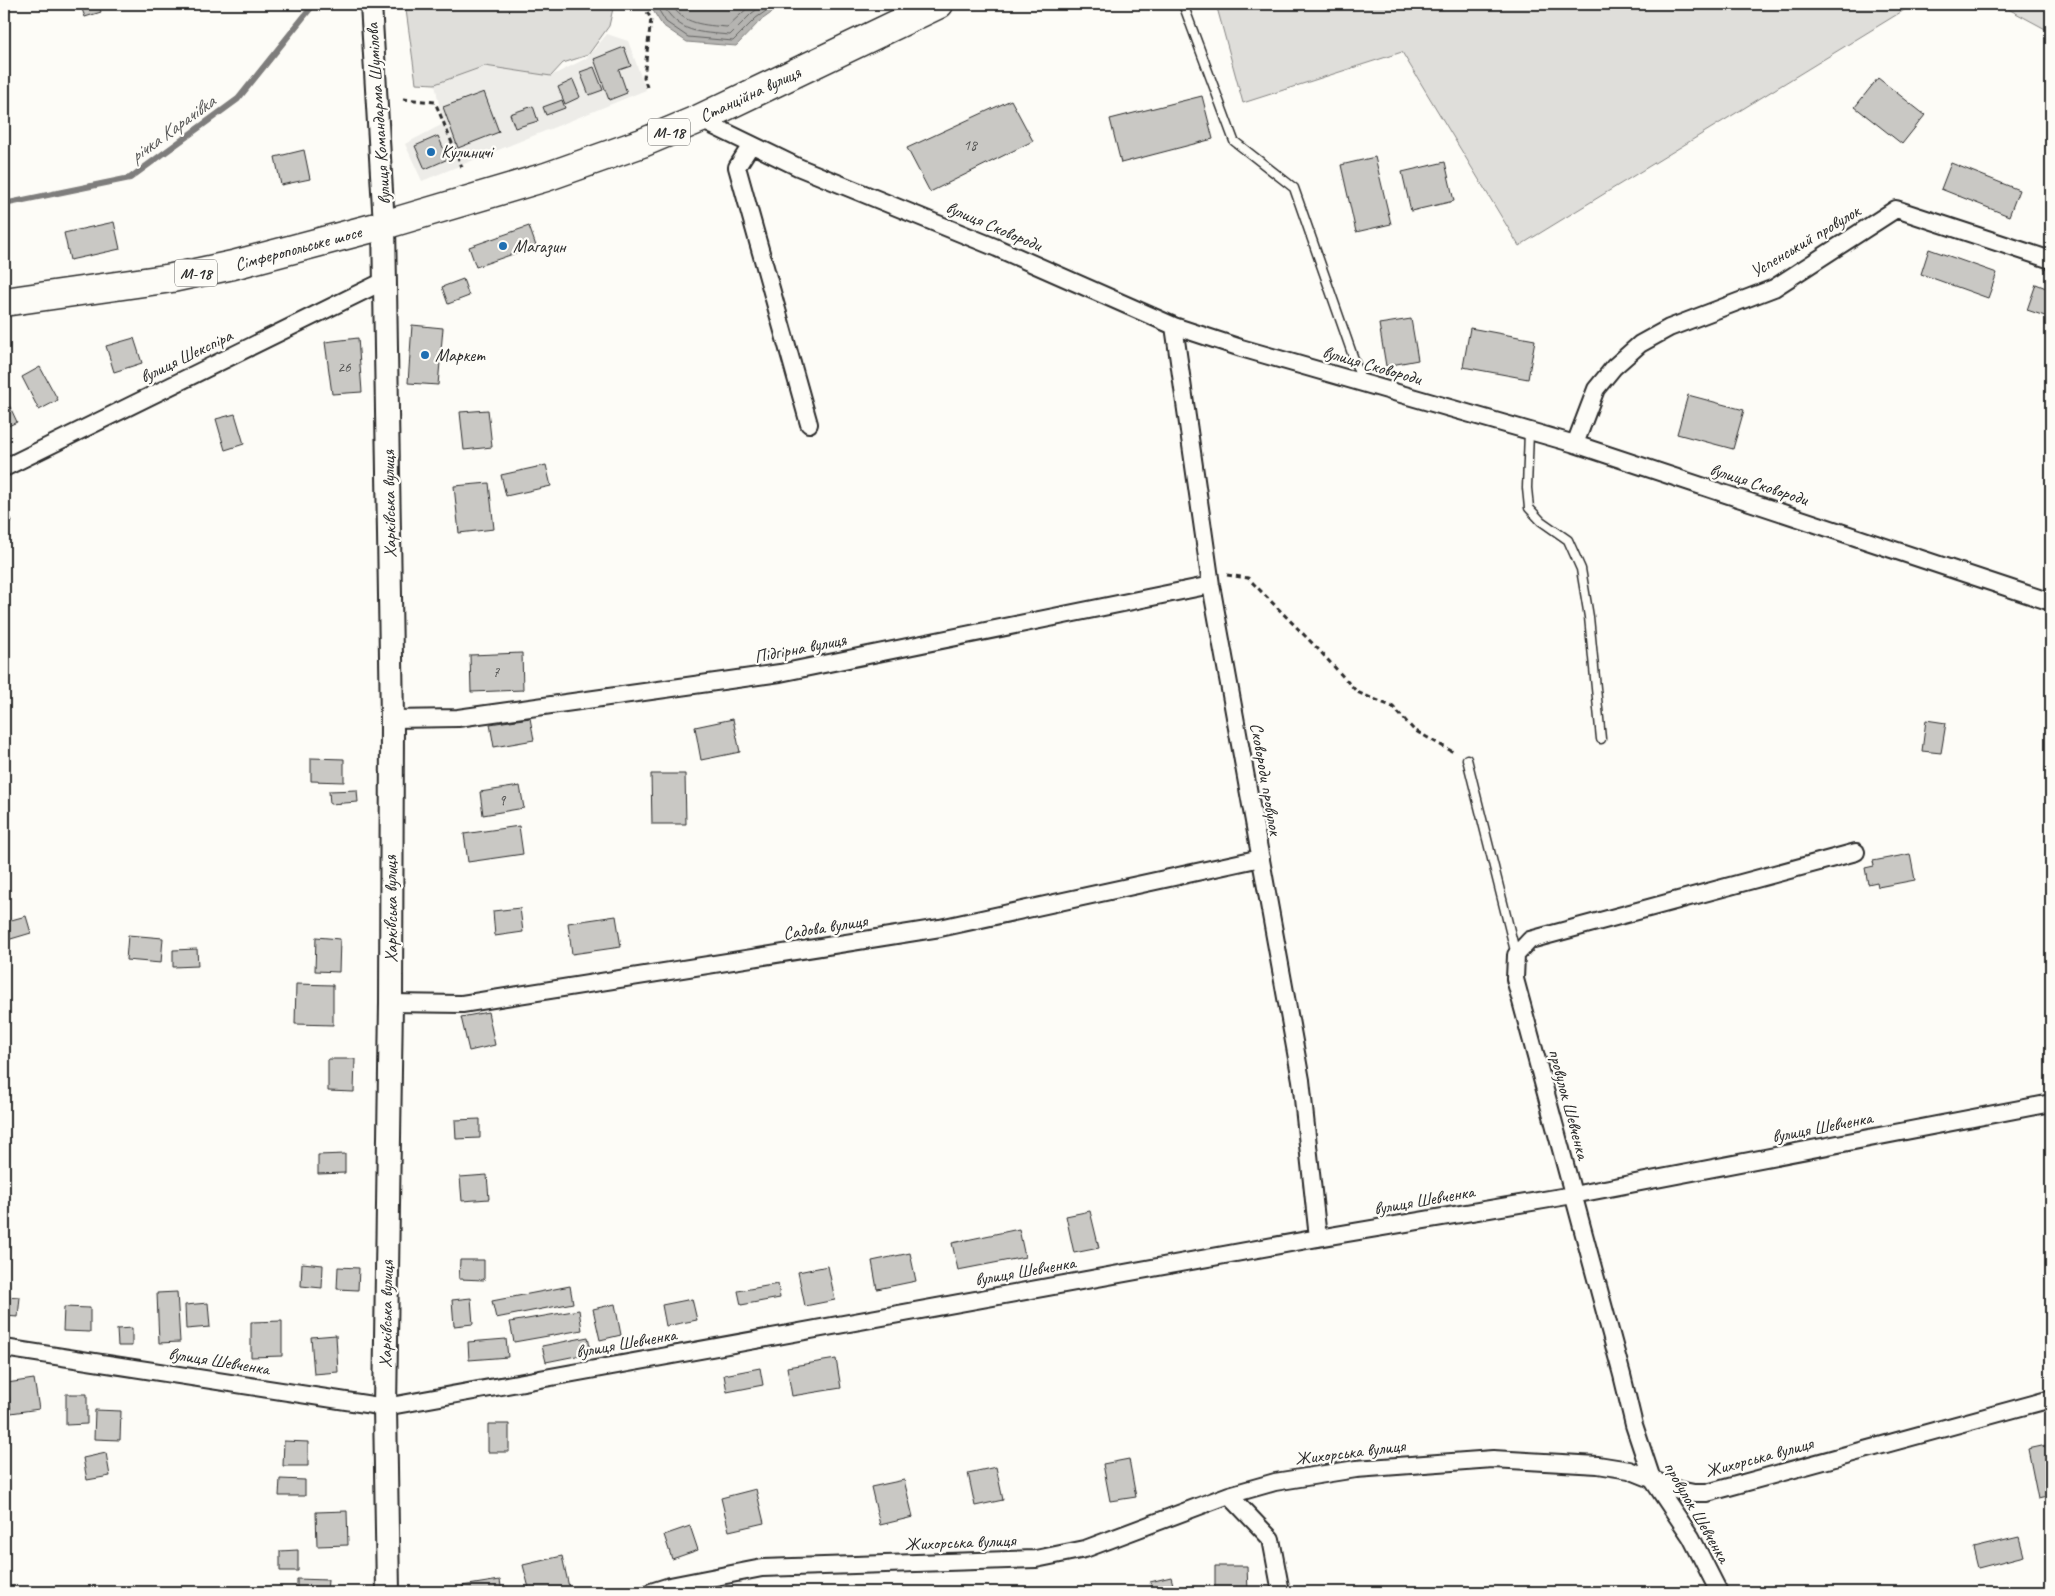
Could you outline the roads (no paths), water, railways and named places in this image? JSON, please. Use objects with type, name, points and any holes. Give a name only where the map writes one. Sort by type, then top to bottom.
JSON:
[{"type":"highway","name":"Станційна вулиця","points":[[384,225],[546,177],[642,143],[699,119],[939,4]]},
{"type":"highway","name":"Сімферопольське шосе","points":[[4,302],[172,278],[384,225]]},
{"type":"main road","name":"Харківська вулиця","points":[[384,225],[392,719],[391,1003],[385,1408],[388,1592]]},
{"type":"street","name":"вулиця Командарма Шумілова","points":[[371,4],[384,225]]},
{"type":"street","name":"вулиця Сковороди","points":[[699,119],[807,171],[997,248],[1174,326],[1241,348],[1574,444],[2051,602]]},
{"type":"street","points":[[751,145],[737,167],[809,424]]},
{"type":"street","name":"Успенський провулок","points":[[1574,444],[1596,389],[1614,367],[1640,344],[1669,328],[1774,288],[1896,209],[2051,260]]},
{"type":"street","name":"вулиця Шекспіра","points":[[4,468],[386,280]]},
{"type":"street","name":"Сковороди провулок","points":[[1174,326],[1210,579],[1301,1080],[1318,1238]]},
{"type":"street","name":"Підгірна вулиця","points":[[392,719],[458,718],[780,673],[1210,579]]},
{"type":"street","points":[[1516,955],[1530,940],[1856,852]]},
{"type":"street","name":"Садова вулиця","points":[[391,1003],[462,1004],[940,928],[1261,858]]},
{"type":"street","name":"провулок Шевченка","points":[[1516,955],[1515,979],[1634,1424],[1652,1479],[1692,1537],[1719,1592]]},
{"type":"street","name":"вулиця Шевченка","points":[[4,1348],[385,1408],[1318,1238],[1573,1195],[2051,1103]]},
{"type":"street","name":"Жихорська вулиця","points":[[652,1592],[670,1586],[762,1568],[1036,1559],[1085,1549],[1229,1495],[1275,1482],[1356,1469],[1493,1459],[1598,1465],[1629,1470],[1679,1490],[1694,1493],[1707,1492],[2051,1399]]},
{"type":"street","points":[[1229,1495],[1271,1539],[1280,1592]]},
{"type":"lane","points":[[1183,4],[1234,141],[1294,188],[1363,383]]},
{"type":"lane","points":[[1529,431],[1526,488],[1529,508],[1541,521],[1568,540],[1581,569],[1589,617],[1601,739]]},
{"type":"lane","points":[[1467,759],[1516,955]]},
{"type":"water","points":[[649,4],[784,4],[760,21],[736,46],[687,42],[662,25]]},
{"type":"waterway","name":"річка Карачівка","points":[[4,204],[130,178],[238,99],[314,4]]},
{"type":"place","name":"Кулиничі","points":[[431,152]]},
{"type":"place","name":"Магазин","points":[[503,246]]},
{"type":"place","name":"Маркет","points":[[425,355]]}]
